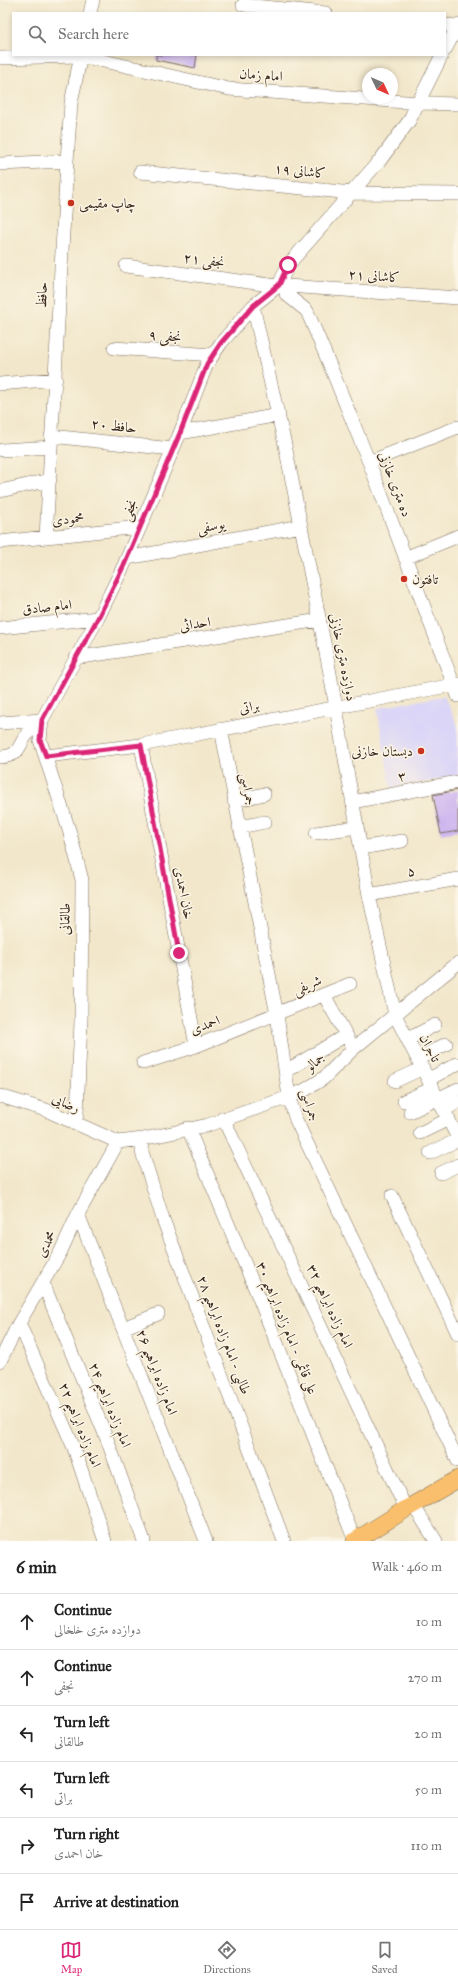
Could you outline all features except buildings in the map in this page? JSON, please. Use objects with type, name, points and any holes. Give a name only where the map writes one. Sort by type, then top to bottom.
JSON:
[{"type":"main road","points":[[355,1541],[409,1507],[458,1480]]},
{"type":"street","points":[[90,12],[93,0]]},
{"type":"street","points":[[243,5],[316,12]]},
{"type":"street","points":[[446,25],[458,25],[446,48]]},
{"type":"street","name":"امام زمان","points":[[0,58],[81,56],[229,89],[419,103],[458,104]]},
{"type":"street","name":"حافظ","points":[[46,537],[56,379],[59,272],[66,161],[71,103],[81,56]]},
{"type":"street","points":[[282,287],[288,265],[381,160],[409,121],[442,56]]},
{"type":"street","points":[[0,164],[66,161]]},
{"type":"street","name":"کاشانی ۱۹","points":[[140,172],[352,192],[458,194]]},
{"type":"street","name":"نجفی ۲۱","points":[[126,266],[282,287]]},
{"type":"street","name":"کاشانی ۲۱","points":[[282,287],[458,298]]},
{"type":"street","name":"نجفی","points":[[42,720],[98,618],[127,558],[180,433],[207,364],[221,343],[253,306],[282,287]]},
{"type":"street","name":"ده متری خازنی","points":[[282,287],[307,311],[369,462],[456,688]]},
{"type":"street","name":"دوازده متری خازنی","points":[[253,306],[279,415],[320,620],[369,895],[395,1015]]},
{"type":"street","name":"نجفی ۹","points":[[114,348],[213,355]]},
{"type":"street","points":[[0,384],[56,379]]},
{"type":"street","points":[[180,433],[279,415]]},
{"type":"street","points":[[369,462],[458,427]]},
{"type":"street","name":"حافظ ۲۰","points":[[2,450],[51,441],[172,449]]},
{"type":"street","points":[[0,491],[50,480]]},
{"type":"street","name":"یوسفی","points":[[127,558],[301,526]]},
{"type":"street","name":"محمودی","points":[[0,542],[139,527]]},
{"type":"street","points":[[405,558],[458,536]]},
{"type":"street","name":"امام صادق","points":[[0,628],[98,618]]},
{"type":"street","name":"احداثی","points":[[75,658],[320,620]]},
{"type":"street","name":"براتی","points":[[46,756],[141,745],[336,706],[456,688]]},
{"type":"street","points":[[0,723],[42,720]]},
{"type":"street","points":[[0,757],[10,756],[17,752],[28,732],[42,720]]},
{"type":"street","name":"طالقانی","points":[[42,720],[40,740],[70,833],[82,880],[81,1020],[77,1113],[75,1124]]},
{"type":"street","name":"جمراسی","points":[[221,729],[277,1015],[289,1096],[296,1120],[458,1461]]},
{"type":"street","name":"خان احمدی","points":[[141,745],[196,1046]]},
{"type":"street","name":"۳","points":[[352,802],[458,782]]},
{"type":"street","points":[[234,801],[264,794]]},
{"type":"street","points":[[239,827],[265,822]]},
{"type":"street","points":[[316,833],[357,827]]},
{"type":"street","points":[[361,848],[402,841]]},
{"type":"street","name":"۵","points":[[369,895],[458,879]]},
{"type":"street","name":"جمالو","points":[[118,1142],[143,1139],[188,1128],[208,1125],[223,1118],[304,1090],[324,1078],[353,1049],[458,963]]},
{"type":"street","name":"شریفی","points":[[277,1015],[350,984]]},
{"type":"street","points":[[324,995],[353,1049]]},
{"type":"street","name":"احمدی","points":[[143,1063],[196,1046],[277,1015]]},
{"type":"street","name":"تاجران","points":[[395,1015],[442,1105]]},
{"type":"street","points":[[408,1039],[435,1024]]},
{"type":"street","points":[[286,1071],[346,1035]]},
{"type":"street","points":[[442,1105],[446,1044]]},
{"type":"street","points":[[430,1153],[442,1105],[457,1064]]},
{"type":"street","points":[[395,1081],[442,1105]]},
{"type":"street","points":[[420,1133],[442,1105],[458,1089]]},
{"type":"street","name":"رضایی","points":[[0,1096],[46,1110],[118,1142]]},
{"type":"street","points":[[407,1107],[442,1105],[458,1102]]},
{"type":"street","name":"امام زاده ابراهیم ۳۲","points":[[223,1118],[409,1507],[436,1541]]},
{"type":"street","name":"علی قائمی - امام زاده ابراهیم ۳۰","points":[[188,1128],[262,1305],[355,1541]]},
{"type":"street","name":"طالبی - امام زاده ابراهیم ۲۸","points":[[143,1139],[142,1152],[163,1220],[284,1541]]},
{"type":"street","name":"محمدی","points":[[0,1361],[60,1253],[78,1214],[118,1142]]},
{"type":"street","points":[[441,1173],[458,1165]]},
{"type":"street","points":[[392,1196],[458,1334]]},
{"type":"street","name":"امام زاده ابراهیم ۲۶","points":[[78,1214],[206,1541]]},
{"type":"street","name":"امام زاده ابراهیم ۲۴","points":[[43,1283],[107,1439],[144,1541]]},
{"type":"street","points":[[123,1328],[158,1314]]},
{"type":"street","name":"امام زاده ابراهیم ۲۲","points":[[20,1323],[74,1448],[105,1541]]},
{"type":"shaded area","name":"دبستان خازنی","points":[[444,696],[458,726],[458,776],[391,788],[377,708]]},
{"type":"place","name":"چاپ مقیمی","points":[[71,203]]},
{"type":"place","name":"تافتون","points":[[404,579]]},
{"type":"place","name":"دبستان خازنی","points":[[421,751]]},
{"type":"route","points":[[179,953],[141,745],[46,756],[40,740],[42,720],[98,618],[124,565],[180,433],[207,364],[221,343],[253,306],[279,285],[288,265]]}]
